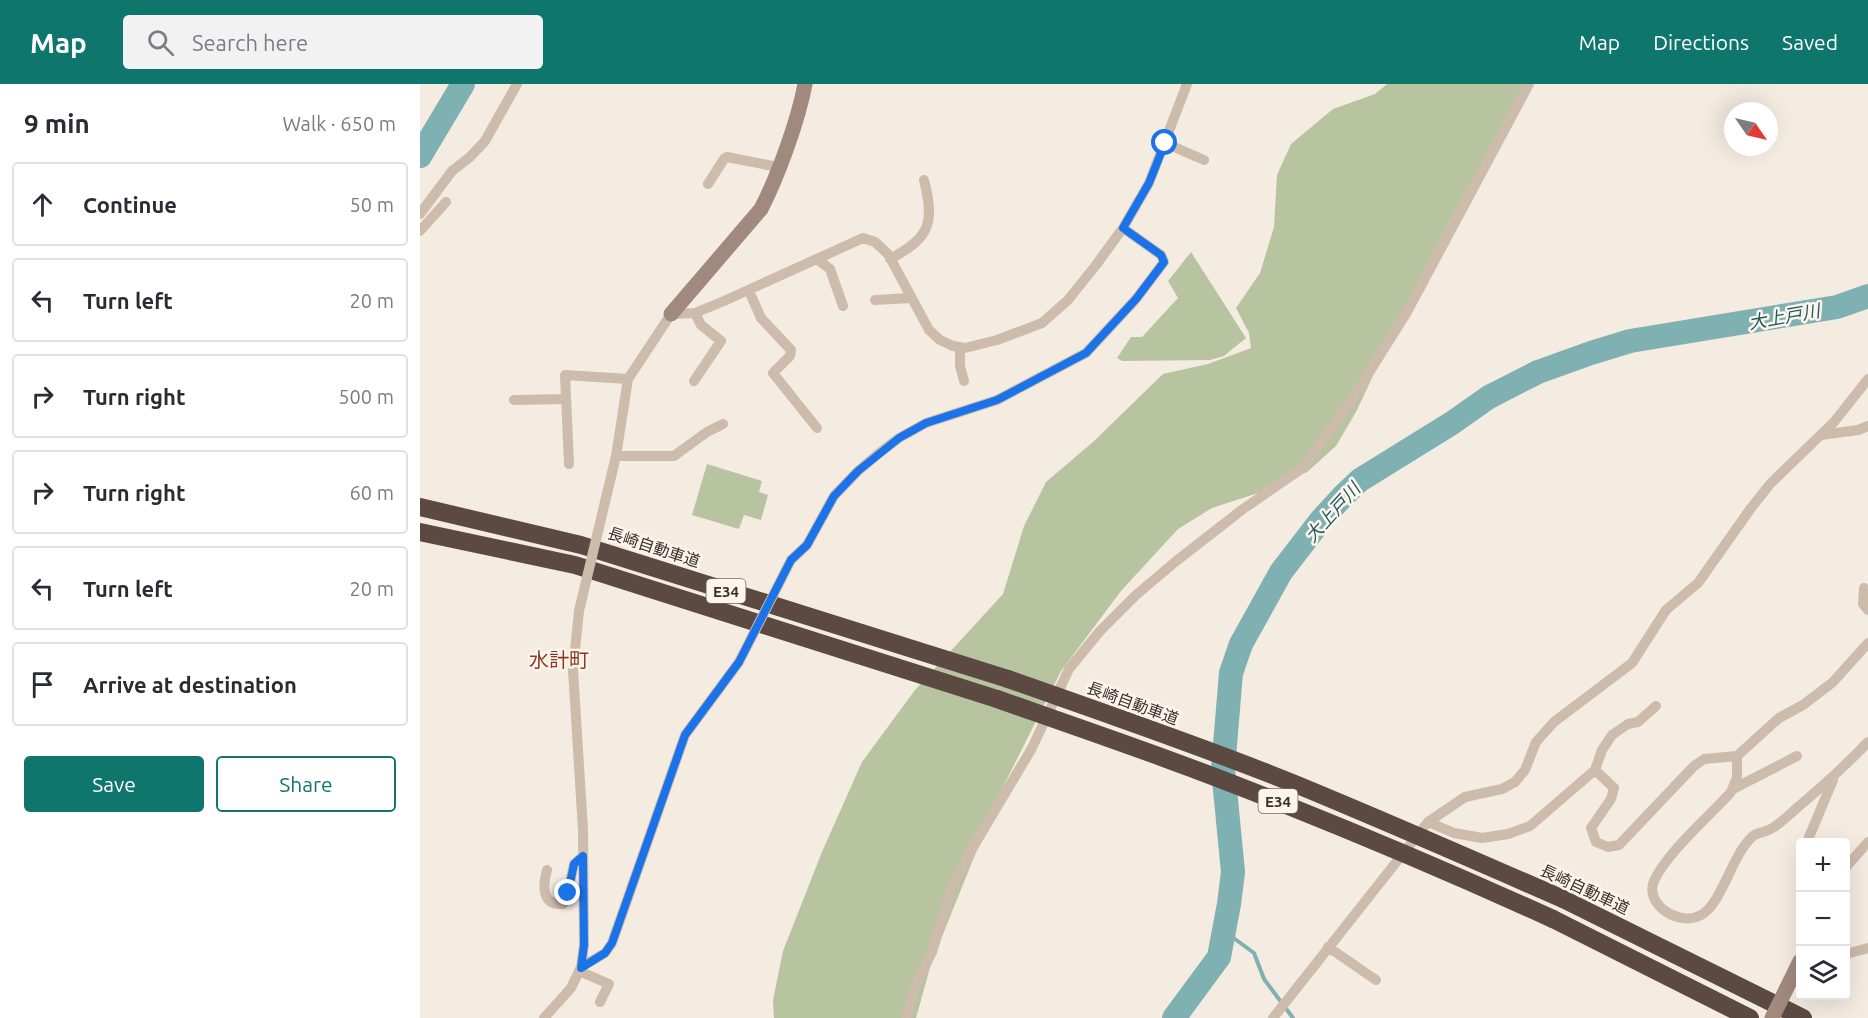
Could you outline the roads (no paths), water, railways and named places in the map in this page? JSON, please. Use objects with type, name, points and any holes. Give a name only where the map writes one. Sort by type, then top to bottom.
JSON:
[{"type":"highway","name":"長崎自動車道","points":[[420,507],[581,544],[1008,679],[1293,783],[1440,844],[1563,899],[1803,1018]]},
{"type":"highway","name":"E34","points":[[428,533],[575,566],[997,699],[1149,752],[1285,804],[1430,864],[1553,919],[1750,1018]]},
{"type":"street","points":[[420,214],[452,171],[485,141],[517,84]]},
{"type":"street","points":[[544,1018],[571,988],[580,969],[584,945],[583,856],[573,670],[579,611],[616,456],[628,379],[671,314],[761,209],[769,193],[805,84]]},
{"type":"street","points":[[671,314],[695,313],[749,291],[863,238],[875,242],[890,259],[929,330],[940,340],[960,347],[997,340],[1042,323],[1068,300],[1123,228],[1149,183],[1186,84]]},
{"type":"street","points":[[906,1018],[915,986],[932,952],[952,886],[1032,748],[1070,669],[1100,631],[1136,595],[1243,509],[1304,467],[1358,390],[1407,312],[1530,84]]},
{"type":"street","points":[[1165,143],[1204,160]]},
{"type":"street","points":[[708,184],[724,159],[728,157],[778,167]]},
{"type":"street","points":[[890,259],[918,241],[926,228],[929,203],[924,180]]},
{"type":"street","points":[[420,231],[446,202]]},
{"type":"street","points":[[580,969],[605,953],[612,943],[685,735],[739,662],[791,560],[807,545],[834,496],[858,471],[899,438],[926,423],[997,400],[1086,353],[1136,299],[1164,262],[1161,255],[1123,228]]},
{"type":"street","points":[[817,259],[830,269],[843,306]]},
{"type":"street","points":[[749,291],[761,318],[793,345],[790,356],[773,373],[817,428]]},
{"type":"street","points":[[875,300],[911,298]]},
{"type":"street","points":[[694,381],[721,341],[700,325],[695,313]]},
{"type":"street","points":[[960,347],[960,366],[964,381]]},
{"type":"street","points":[[569,464],[565,375],[628,379]]},
{"type":"street","points":[[1275,1016],[1428,822],[1465,797],[1503,789],[1515,782],[1525,770],[1536,742],[1554,722],[1632,663],[1666,610],[1698,583],[1770,484],[1834,422],[1868,379]]},
{"type":"street","points":[[514,400],[566,399]]},
{"type":"street","points":[[616,456],[674,456],[707,432],[723,424]]},
{"type":"street","points":[[1821,435],[1858,430],[1868,426]]},
{"type":"street","points":[[1864,588],[1863,604],[1868,610]]},
{"type":"street","points":[[1595,770],[1614,788],[1611,799],[1591,828],[1596,842],[1608,847],[1618,845],[1694,766],[1704,759],[1737,756],[1779,718],[1803,705],[1833,682],[1868,643]]},
{"type":"street","points":[[1428,822],[1454,833],[1482,838],[1508,834],[1530,826],[1595,770],[1602,750],[1612,735],[1628,724],[1638,722],[1656,706]]},
{"type":"street","points":[[1737,756],[1737,777],[1732,789],[1660,868],[1652,885],[1655,898],[1665,912],[1679,919],[1691,919],[1703,914],[1715,900],[1733,863],[1754,835],[1772,829],[1834,777],[1868,742]]},
{"type":"street","points":[[1732,789],[1797,756]]},
{"type":"street","points":[[1809,838],[1834,777]]},
{"type":"street","points":[[1850,862],[1868,842]]},
{"type":"street","points":[[547,870],[544,889],[546,898],[550,903],[563,904],[566,900],[574,864],[583,856]]},
{"type":"street","points":[[1328,947],[1376,980]]},
{"type":"street","points":[[1850,953],[1868,948]]},
{"type":"street","points":[[580,969],[609,984],[600,1002]]},
{"type":"street","points":[[1772,1018],[1796,969]]},
{"type":"waterway","points":[[420,156],[463,84]]},
{"type":"waterway","name":"大上戸川","points":[[1174,1018],[1219,957],[1229,904],[1233,872],[1223,769],[1231,673],[1241,644],[1281,572],[1321,520],[1343,496],[1360,480],[1452,423],[1489,397],[1538,372],[1630,341],[1837,307],[1868,296]]},
{"type":"waterway","points":[[1224,931],[1254,953],[1264,979],[1293,1018]]},
{"type":"district","name":"水計町","points":[[559,659]]}]
